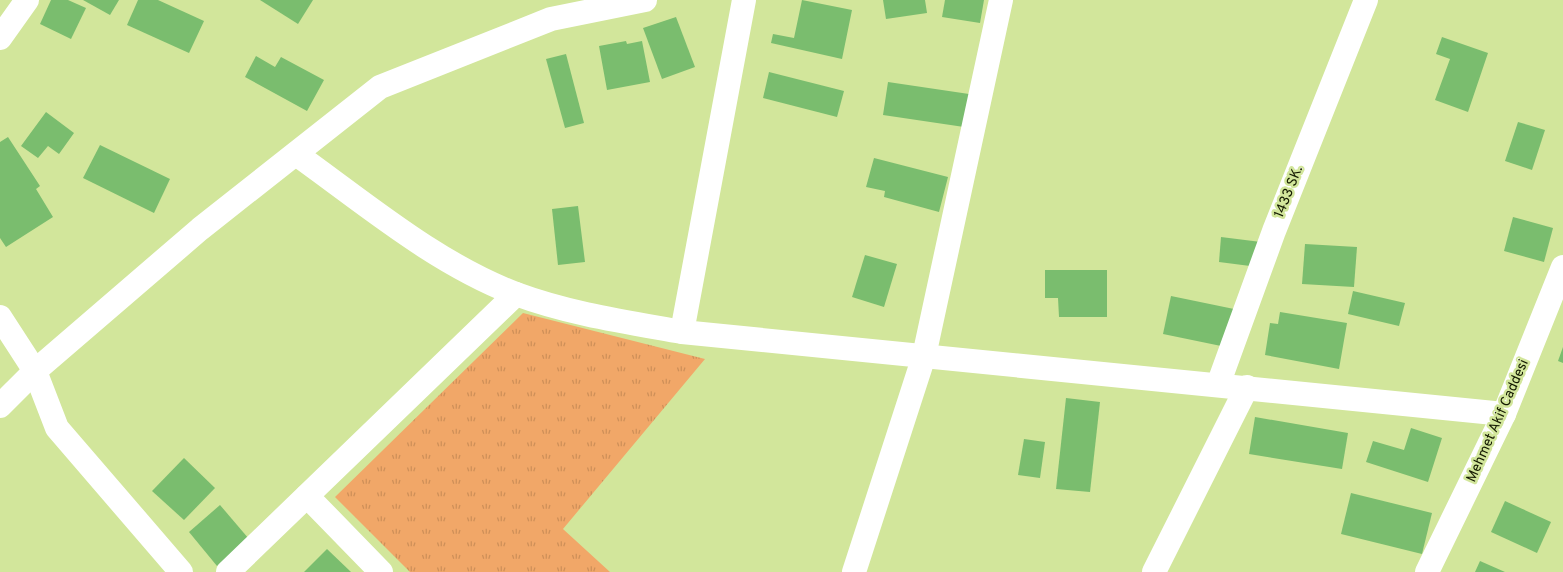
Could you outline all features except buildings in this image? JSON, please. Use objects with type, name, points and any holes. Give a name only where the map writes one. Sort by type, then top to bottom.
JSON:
[{"type":"street","points":[[0,406],[35,372],[200,230],[380,88],[551,19],[645,0]]},
{"type":"street","points":[[682,332],[744,0]]},
{"type":"street","points":[[854,572],[924,356],[1001,0]]},
{"type":"street","name":"1433 SK.","points":[[1218,385],[1274,231],[1366,0]]},
{"type":"street","points":[[0,38],[20,3]]},
{"type":"street","points":[[296,154],[414,239],[451,263],[516,294],[597,318],[682,332],[1504,414]]},
{"type":"street","name":"Mehmet Akif Caddesi","points":[[1427,572],[1504,414],[1563,267]]},
{"type":"street","points":[[228,572],[516,294]]},
{"type":"street","points":[[0,317],[35,372],[57,428],[181,572]]},
{"type":"street","points":[[1154,572],[1247,387]]},
{"type":"street","points":[[307,496],[381,572]]},
{"type":"green space","points":[[523,313],[705,359],[563,529],[610,572],[410,572],[335,497]]}]
